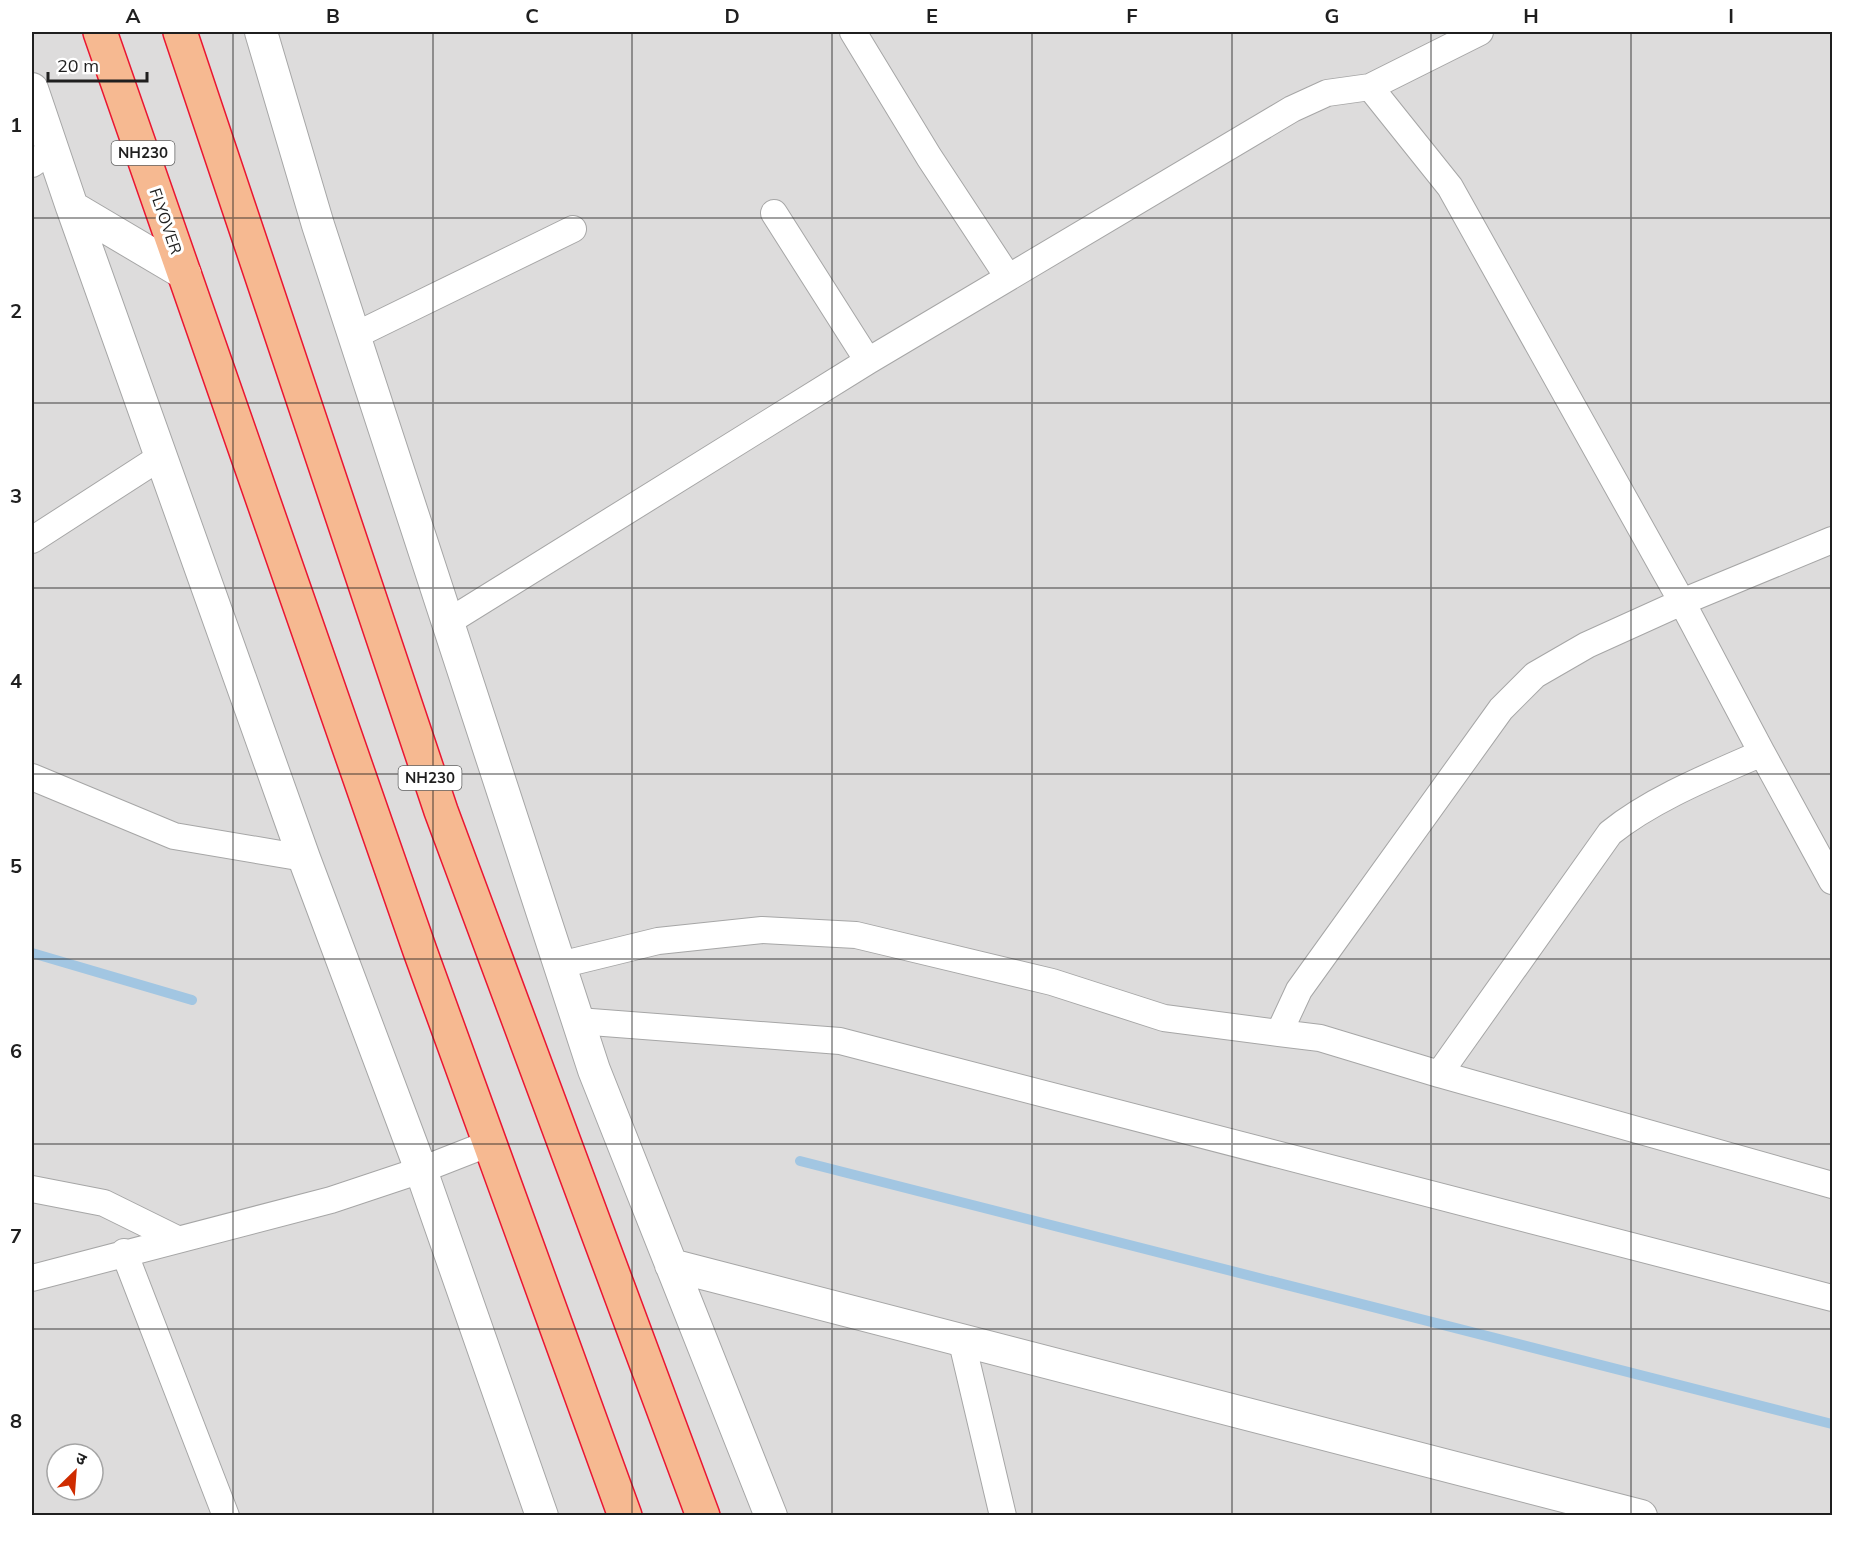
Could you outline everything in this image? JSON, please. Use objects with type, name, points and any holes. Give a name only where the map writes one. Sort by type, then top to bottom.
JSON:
[{"type":"highway","name":"FLYOVER","points":[[100,32],[185,274]]},
{"type":"highway","name":"NH230","points":[[180,32],[441,811],[703,1515]]},
{"type":"highway","name":"NH230","points":[[185,274],[490,1143],[625,1515]]},
{"type":"street","points":[[261,32],[354,336],[594,1070],[771,1515]]},
{"type":"street","points":[[853,32],[929,157],[1008,277]]},
{"type":"street","points":[[448,622],[868,361],[1292,109],[1327,93],[1370,87],[1480,32]]},
{"type":"street","points":[[1370,87],[1450,187],[1682,602],[1761,753],[1833,881]]},
{"type":"street","points":[[32,89],[42,157],[72,207],[304,858],[421,1170],[542,1515]]},
{"type":"street","points":[[72,207],[185,274]]},
{"type":"street","points":[[774,213],[868,361]]},
{"type":"street","points":[[354,336],[573,229]]},
{"type":"street","points":[[32,540],[162,456]]},
{"type":"street","points":[[1279,1033],[1299,990],[1501,709],[1535,675],[1587,645],[1682,602],[1833,540]]},
{"type":"street","points":[[1439,1074],[1610,833],[1634,817],[1761,753]]},
{"type":"street","points":[[32,777],[174,836],[304,858]]},
{"type":"street","points":[[560,965],[658,941],[762,930],[856,935],[1052,982],[1164,1018],[1320,1038],[1439,1074],[1833,1185]]},
{"type":"street","points":[[578,1022],[840,1041],[1833,1298]]},
{"type":"street","points":[[32,1278],[124,1252],[331,1200],[421,1170],[490,1143]]},
{"type":"street","points":[[32,1189],[104,1203],[177,1239]]},
{"type":"street","points":[[124,1252],[226,1515]]},
{"type":"street","points":[[671,1265],[962,1338],[1641,1515]]},
{"type":"street","points":[[962,1338],[1003,1515]]},
{"type":"shaded area","points":[[32,32],[1832,32],[1832,1515],[32,1515]]},
{"type":"waterway","points":[[32,953],[192,1000]]},
{"type":"waterway","points":[[800,1161],[1832,1424]]}]
